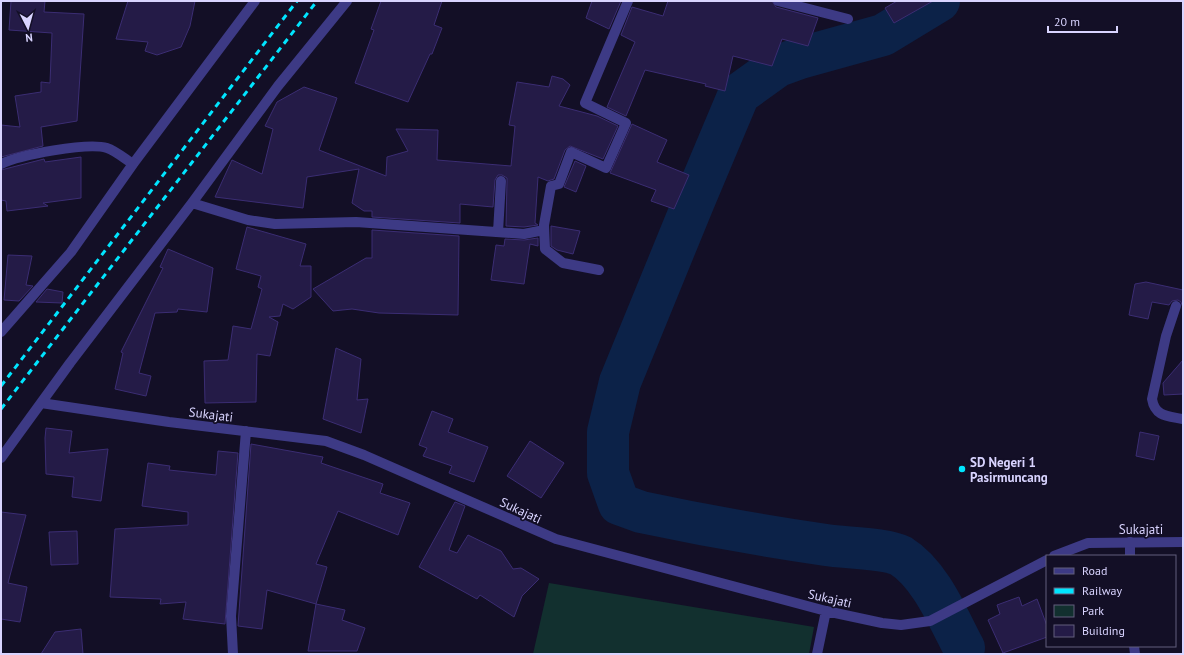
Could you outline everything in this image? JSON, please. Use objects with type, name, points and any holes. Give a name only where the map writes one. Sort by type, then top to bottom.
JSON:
[{"type":"street","points":[[1,332],[71,252],[133,164],[255,1]]},
{"type":"street","points":[[1,458],[278,86],[347,1]]},
{"type":"street","points":[[599,270],[563,262],[545,249],[544,230],[551,186],[559,184],[571,152],[606,168],[626,123],[585,103],[628,1]]},
{"type":"street","points":[[778,1],[848,19]]},
{"type":"street","points":[[1,164],[13,158],[46,152],[96,147],[107,148],[133,164]]},
{"type":"street","points":[[498,232],[501,181]]},
{"type":"street","points":[[192,203],[248,220],[275,224],[356,222],[524,234],[544,230]]},
{"type":"street","points":[[1176,306],[1166,336],[1152,399],[1157,412],[1163,416],[1183,419]]},
{"type":"street","name":"Sukajati","points":[[42,404],[124,416],[326,441],[364,455],[556,539],[826,611],[901,625],[930,621],[1046,561]]},
{"type":"street","points":[[233,654],[231,616],[246,431]]},
{"type":"street","points":[[1130,542],[1130,555]]},
{"type":"street","name":"Sukajati","points":[[1057,555],[1088,543],[1183,542]]},
{"type":"street","points":[[817,654],[826,611]]},
{"type":"green space","points":[[549,583],[814,627],[809,654],[533,654]]},
{"type":"building","points":[[11,1],[45,1],[44,12],[84,14],[77,121],[41,127],[43,146],[1,157],[1,125],[20,127],[15,96],[41,92],[41,82],[50,83],[52,33],[9,30]]},
{"type":"building","points":[[128,1],[195,1],[190,26],[181,47],[157,55],[145,51],[148,42],[116,39]]},
{"type":"building","points":[[381,1],[442,1],[434,25],[442,28],[432,54],[430,54],[408,102],[355,83],[374,30],[371,29]]},
{"type":"building","points":[[592,1],[621,1],[609,29],[586,18]]},
{"type":"building","points":[[668,1],[772,1],[776,7],[818,18],[808,46],[782,39],[772,66],[733,56],[725,91],[705,86],[706,84],[645,70],[626,116],[607,107],[635,42],[621,35],[632,7],[663,16]]},
{"type":"building","points":[[897,1],[933,1],[894,23],[885,8]]},
{"type":"building","points":[[552,76],[563,79],[570,85],[559,106],[597,116],[618,126],[603,159],[570,146],[565,150],[554,179],[548,181],[538,177],[535,223],[538,225],[524,227],[506,226],[507,178],[502,175],[498,175],[495,180],[493,207],[460,204],[460,223],[372,217],[372,211],[364,211],[352,203],[359,169],[307,177],[303,208],[215,197],[232,160],[262,174],[273,129],[265,126],[277,102],[304,87],[337,98],[319,150],[386,176],[387,157],[408,151],[396,129],[438,130],[437,160],[511,166],[515,126],[509,125],[517,82],[549,87]]},
{"type":"building","points":[[632,124],[667,140],[657,162],[689,175],[674,209],[651,201],[656,190],[610,173]]},
{"type":"building","points":[[81,157],[81,198],[43,203],[48,206],[7,211],[6,201],[1,200],[1,170],[44,159],[45,162]]},
{"type":"building","points":[[575,161],[586,166],[576,192],[564,187]]},
{"type":"building","points":[[551,226],[580,231],[573,254],[557,250],[551,246]]},
{"type":"building","points":[[247,227],[306,244],[300,266],[311,266],[311,297],[293,309],[283,304],[280,316],[269,317],[278,322],[270,356],[257,354],[256,402],[205,403],[204,361],[228,360],[233,326],[251,329],[262,289],[258,287],[261,276],[236,269]]},
{"type":"building","points":[[372,230],[459,236],[458,315],[379,313],[352,309],[333,311],[313,289],[366,258],[372,258]]},
{"type":"building","points":[[538,238],[538,246],[530,244],[524,284],[491,280],[496,245],[504,246],[505,239],[524,240]]},
{"type":"building","points":[[168,249],[213,268],[207,312],[178,309],[177,312],[155,313],[139,373],[151,376],[146,396],[115,389],[123,353],[121,352],[163,268],[160,267]]},
{"type":"building","points":[[8,255],[32,256],[26,285],[33,286],[19,301],[4,300]]},
{"type":"building","points":[[1146,282],[1183,290],[1183,308],[1181,302],[1178,300],[1172,301],[1169,305],[1152,302],[1148,319],[1129,315],[1135,284]]},
{"type":"building","points":[[47,289],[63,292],[62,303],[36,302]]},
{"type":"building","points":[[336,348],[361,359],[357,400],[368,399],[361,433],[323,419]]},
{"type":"building","points":[[1183,360],[1183,394],[1164,395],[1163,383]]},
{"type":"building","points":[[432,411],[453,419],[448,432],[488,447],[474,482],[449,473],[452,466],[423,456],[427,448],[419,445]]},
{"type":"building","points":[[46,428],[72,431],[69,453],[108,449],[101,501],[72,497],[74,477],[46,474]]},
{"type":"building","points":[[1140,432],[1159,436],[1154,460],[1136,456]]},
{"type":"building","points":[[530,441],[564,463],[541,498],[507,476]]},
{"type":"building","points":[[251,444],[323,457],[321,463],[383,484],[380,493],[410,503],[398,535],[338,511],[316,564],[327,567],[316,604],[267,590],[262,629],[238,626]]},
{"type":"building","points":[[218,451],[238,453],[225,624],[183,619],[186,602],[160,604],[161,599],[110,597],[115,529],[188,525],[188,512],[142,506],[148,463],[170,466],[169,470],[216,475]]},
{"type":"building","points":[[455,502],[465,506],[449,550],[457,553],[468,535],[501,551],[513,569],[521,568],[539,579],[522,596],[514,617],[480,595],[477,599],[419,567]]},
{"type":"building","points":[[1,512],[26,515],[8,583],[27,587],[20,622],[1,619]]},
{"type":"building","points":[[77,531],[78,564],[51,565],[49,532]]},
{"type":"building","points":[[1019,597],[1022,606],[1037,599],[1046,623],[1046,637],[1003,653],[988,620],[1000,614],[997,605]]},
{"type":"building","points":[[316,604],[345,610],[342,620],[365,628],[357,651],[308,651]]},
{"type":"building","points":[[81,629],[83,654],[41,654],[55,632]]},
{"type":"waterway","points":[[939,1],[883,35],[800,58],[778,66],[739,94],[620,382],[608,432],[608,473],[619,504],[641,512],[756,534],[826,545],[886,551],[901,556],[921,574],[929,585],[945,610],[964,648]]},
{"type":"railway","points":[[1,386],[297,1]]},
{"type":"railway","points":[[1,409],[317,1]]},
{"type":"place","name":"SD Negeri 1 Pasirmuncang","points":[[962,469]]}]
